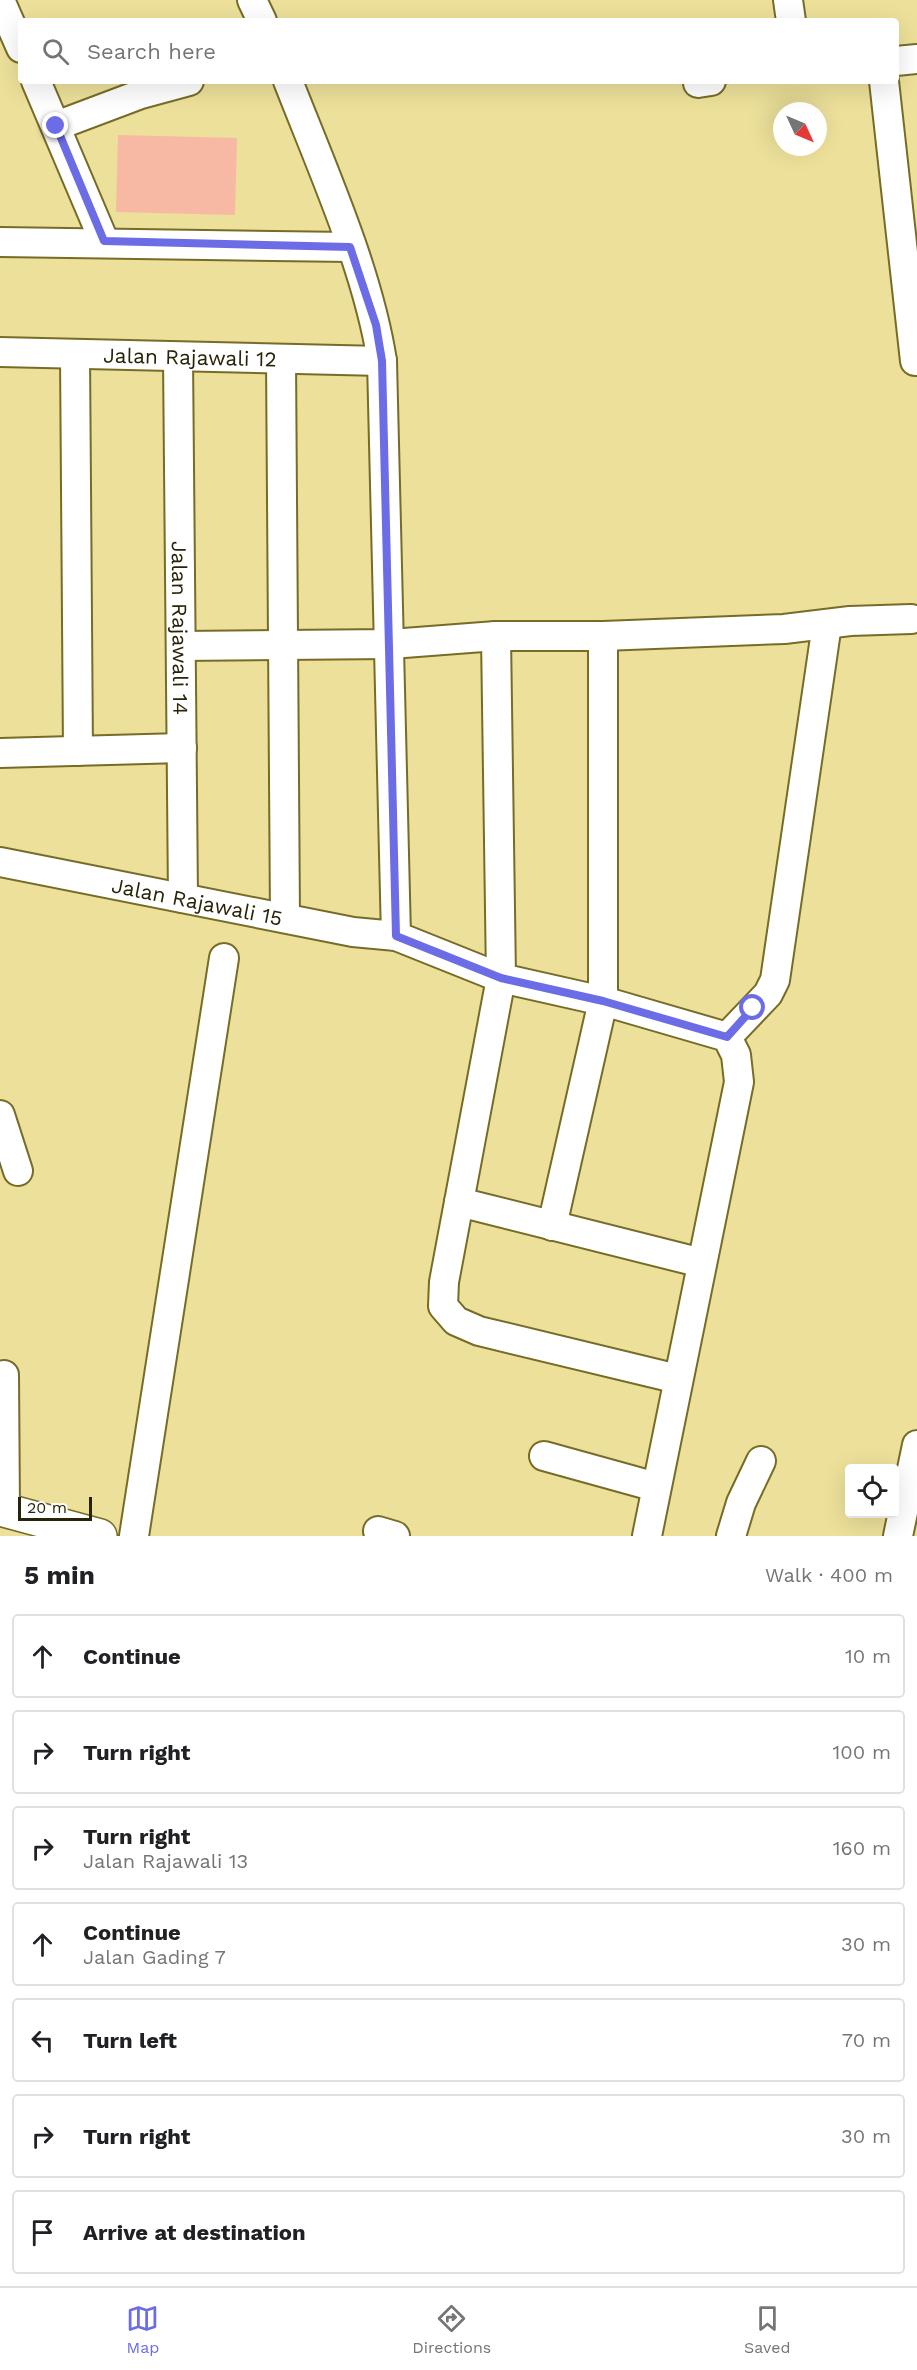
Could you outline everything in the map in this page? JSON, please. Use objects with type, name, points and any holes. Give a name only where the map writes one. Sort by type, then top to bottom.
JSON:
[{"type":"main road","points":[[4,1522],[100,1536]]},
{"type":"street","points":[[0,0],[18,41]]},
{"type":"street","points":[[252,0],[261,18]]},
{"type":"street","points":[[788,0],[791,18]]},
{"type":"street","points":[[899,61],[917,59]]},
{"type":"street","points":[[37,84],[104,241]]},
{"type":"street","points":[[56,126],[141,94],[178,84]]},
{"type":"street","points":[[289,84],[350,247],[376,325],[382,361],[391,644],[396,936]]},
{"type":"street","points":[[884,84],[915,361]]},
{"type":"street","points":[[0,242],[104,241],[350,247]]},
{"type":"street","name":"Jalan Rajawali 12","points":[[0,352],[178,358],[382,361]]},
{"type":"street","points":[[75,355],[78,751]]},
{"type":"street","name":"Jalan Rajawali 14","points":[[178,358],[183,898]]},
{"type":"street","points":[[281,359],[285,918]]},
{"type":"street","points":[[181,646],[391,644],[496,636],[603,636],[784,629],[910,619]]},
{"type":"street","points":[[647,1536],[739,1082],[736,1055],[727,1037],[768,994],[775,980],[827,624]]},
{"type":"street","points":[[496,636],[501,978],[444,1282],[443,1305],[456,1321],[479,1331],[678,1379]]},
{"type":"street","points":[[552,1226],[603,1001],[603,636]]},
{"type":"street","points":[[0,753],[182,748]]},
{"type":"street","name":"Jalan Rajawali 15","points":[[0,862],[353,932],[396,936],[501,978],[603,1001],[727,1037]]},
{"type":"street","points":[[134,1536],[224,958]]},
{"type":"street","points":[[0,1115],[18,1171]]},
{"type":"street","points":[[459,1202],[702,1263]]},
{"type":"street","points":[[4,1375],[4,1522]]},
{"type":"street","points":[[898,1536],[917,1445]]},
{"type":"street","points":[[544,1456],[657,1487]]},
{"type":"street","points":[[731,1536],[741,1503],[761,1461]]},
{"type":"shaded area","points":[[118,135],[237,138],[235,215],[116,212]]},
{"type":"route","points":[[56,126],[104,241],[350,247],[376,325],[382,361],[391,644],[396,936],[501,978],[603,1001],[727,1037],[753,1008]]}]
